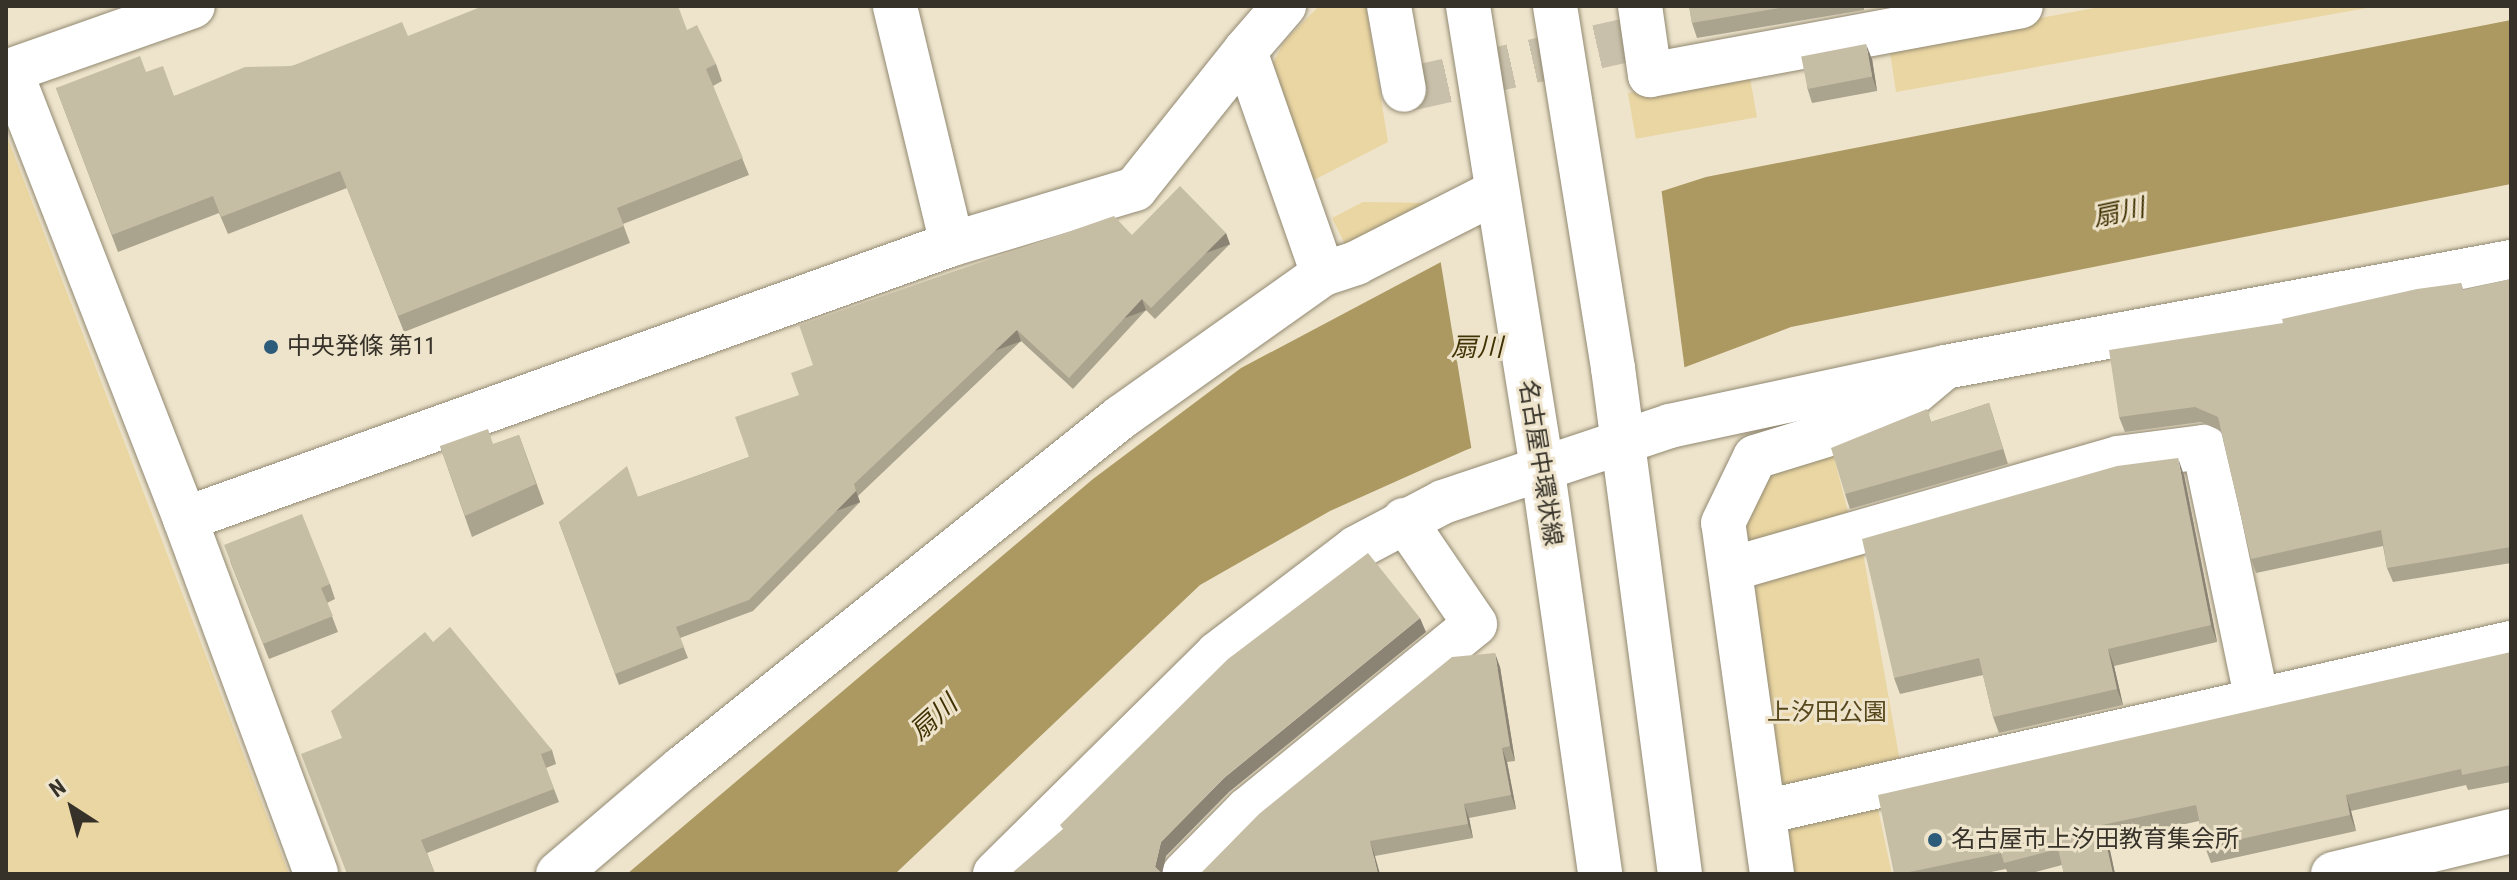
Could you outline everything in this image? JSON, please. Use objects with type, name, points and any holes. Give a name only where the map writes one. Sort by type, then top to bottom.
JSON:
[{"type":"street","points":[[193,6],[8,71],[185,519],[316,874]]},
{"type":"street","points":[[895,6],[952,244]]},
{"type":"street","points":[[185,519],[952,244],[1135,189],[1284,6]]},
{"type":"street","points":[[1389,6],[1404,90]]},
{"type":"street","name":"名古屋中環状線","points":[[1468,6],[1540,457],[1600,874]]},
{"type":"street","points":[[1555,6],[1620,426],[1680,874]]},
{"type":"street","points":[[1640,6],[1650,75],[2021,6]]},
{"type":"street","points":[[1245,51],[1323,274]]},
{"type":"street","points":[[558,874],[1121,417],[1323,274],[1498,202]]},
{"type":"street","points":[[995,874],[1217,654],[1356,548],[1404,520],[1540,457],[1620,426],[1670,426],[1945,367],[2511,262]]},
{"type":"street","points":[[1772,874],[1723,523],[1755,457],[1885,417],[1945,367]]},
{"type":"street","points":[[1731,569],[2118,458],[2204,447],[2257,700]]},
{"type":"street","points":[[1184,874],[1247,810],[1475,624],[1404,520]]},
{"type":"street","points":[[1764,812],[2511,643]]},
{"type":"street","points":[[2333,874],[2511,831]]},
{"type":"green space","points":[[1319,6],[1366,6],[1388,142],[1312,181],[1273,63],[1284,42]]},
{"type":"green space","points":[[2105,6],[2378,6],[1896,92],[1889,46]]},
{"type":"green space","points":[[1749,72],[1757,117],[1636,139],[1628,93]]},
{"type":"green space","points":[[6,134],[155,522],[289,874],[6,874]]},
{"type":"green space","points":[[1363,202],[1437,203],[1348,250],[1332,218]]},
{"type":"green space","points":[[1832,449],[1850,520],[1763,548],[1746,536],[1743,522],[1766,472]]},
{"type":"green space","name":"上汐田公園","points":[[1862,547],[1901,767],[1796,792],[1770,772],[1749,602],[1764,575]]},
{"type":"green space","points":[[1876,800],[1892,874],[1787,874],[1783,842],[1798,819]]},
{"type":"water","name":"扇川","points":[[2511,20],[2511,184],[1791,327],[1466,450],[1330,511],[1200,585],[895,874],[627,874],[1093,479],[1241,368],[1441,262],[1706,177]]},
{"type":"pier","points":[[1661,187],[1685,371],[1472,452],[1440,258]]},
{"type":"building","points":[[483,6],[678,6],[687,30],[697,25],[716,64],[706,69],[743,158],[617,208],[624,226],[398,316],[340,171],[221,217],[213,196],[112,235],[56,88],[140,56],[146,72],[163,66],[174,96],[245,67],[292,66],[402,22],[408,36]]},
{"type":"building","points":[[1689,6],[1791,6],[1692,23]]},
{"type":"building","points":[[1866,44],[1872,76],[1808,89],[1801,57]]},
{"type":"building","points":[[1180,186],[1226,233],[1151,308],[1142,299],[1069,378],[1017,330],[854,484],[856,491],[749,600],[676,627],[684,647],[615,674],[559,522],[627,466],[638,497],[749,457],[735,417],[799,395],[791,373],[813,365],[799,325],[1114,216],[1132,235]]},
{"type":"building","points":[[2511,279],[2511,547],[2387,568],[2381,530],[2251,559],[2218,417],[2195,407],[2119,417],[2109,350],[2283,323],[2282,319],[2417,289],[2461,283],[2463,290]]},
{"type":"building","points":[[1989,403],[2003,449],[1845,494],[1831,448],[1927,409],[1931,422]]},
{"type":"building","points":[[488,429],[493,444],[519,435],[536,484],[465,516],[440,446]]},
{"type":"building","points":[[2178,458],[2211,625],[2108,649],[2117,689],[1993,717],[1979,658],[1894,678],[1862,539],[2117,466]]},
{"type":"building","points":[[302,514],[330,584],[321,588],[333,616],[263,644],[224,545]]},
{"type":"building","points":[[1368,553],[1420,618],[1224,778],[1161,842],[1155,867],[1163,874],[1012,874],[1063,829],[1060,825],[1228,659]]},
{"type":"building","points":[[450,627],[552,750],[541,754],[554,789],[421,840],[433,874],[347,874],[301,754],[342,738],[331,711],[425,632],[433,642]]},
{"type":"building","points":[[2511,652],[2511,765],[2462,775],[2461,769],[2346,795],[2350,815],[2205,847],[2196,805],[2102,825],[2113,874],[2064,874],[2058,849],[2004,863],[2001,853],[1894,874],[1878,795]]},
{"type":"building","points":[[1495,653],[1510,746],[1502,748],[1511,795],[1464,804],[1468,824],[1370,841],[1378,874],[1200,874],[1259,814],[1452,657]]},
{"type":"tunnel","points":[[1404,90],[1645,36]]},
{"type":"place","name":"中央発條 第11","points":[[271,347]]},
{"type":"place","name":"名古屋市上汐田教育集会所","points":[[1935,840]]}]
